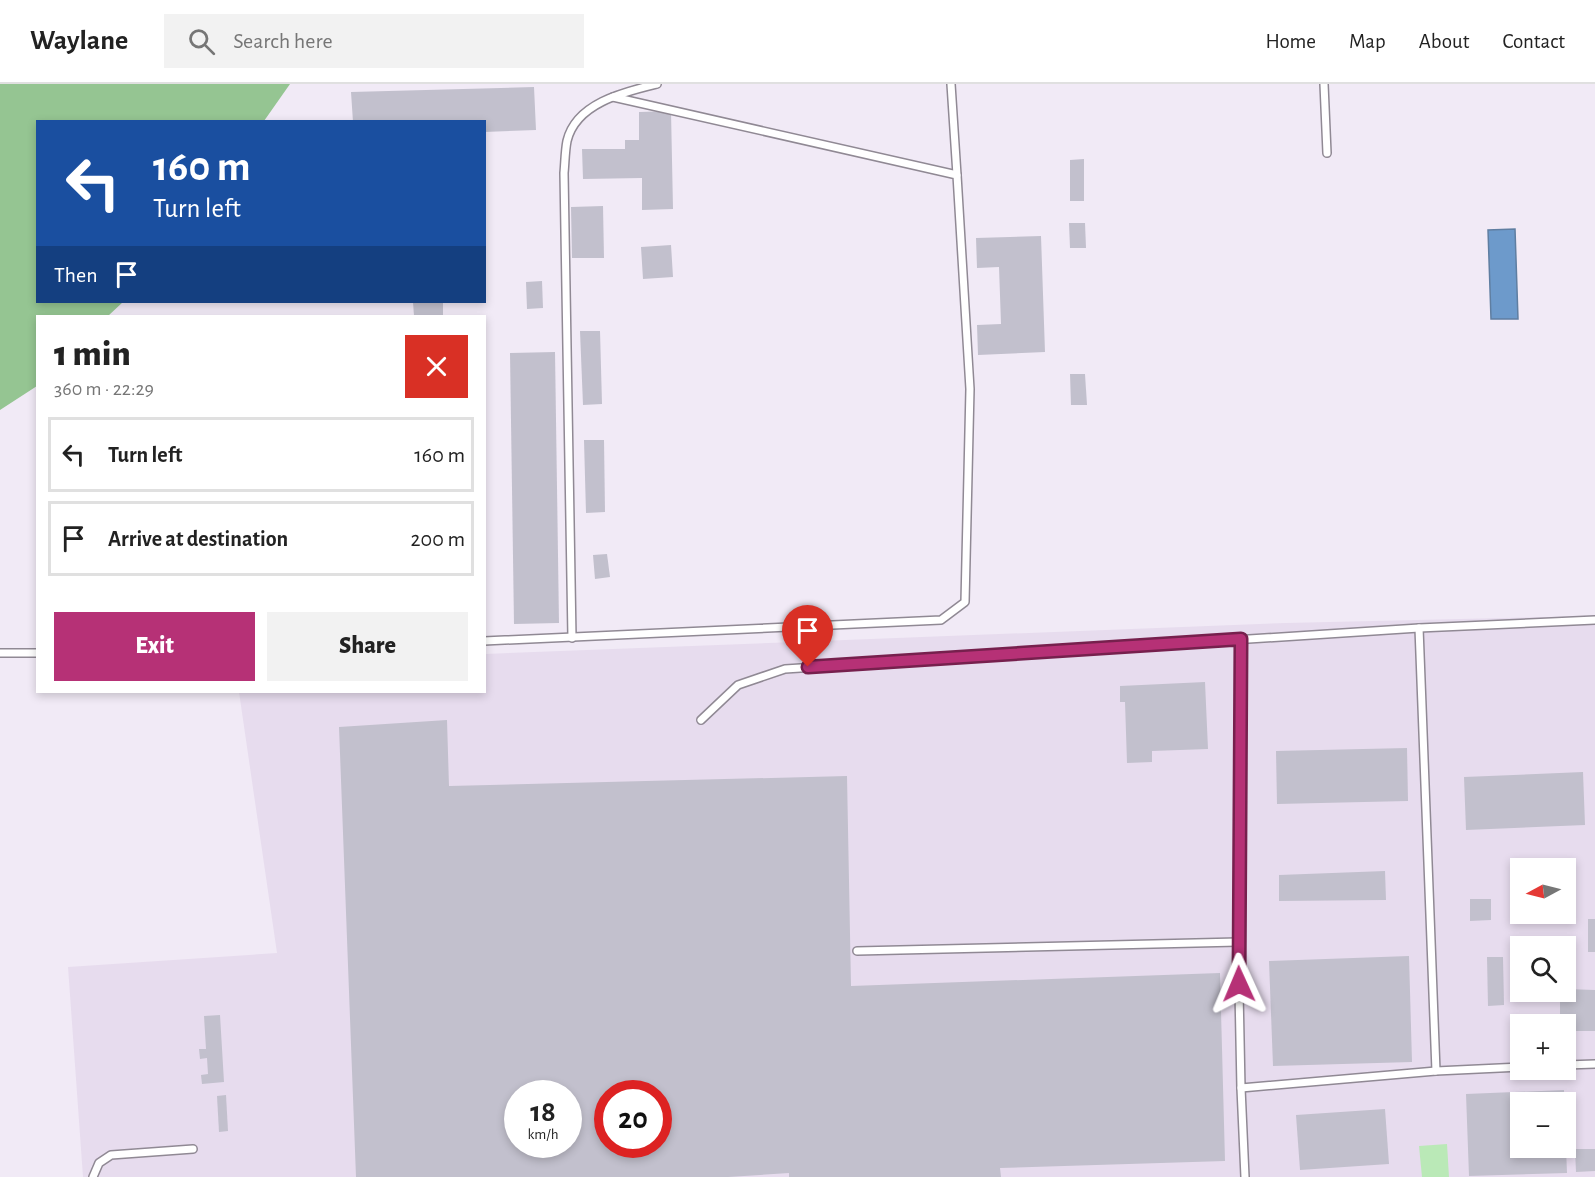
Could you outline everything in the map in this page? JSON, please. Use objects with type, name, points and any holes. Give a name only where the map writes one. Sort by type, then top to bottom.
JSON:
[{"type":"lane","points":[[572,638],[564,173],[567,139],[582,113],[613,97],[657,84]]},
{"type":"lane","points":[[486,641],[941,620],[965,602],[970,389],[951,84]]},
{"type":"lane","points":[[1324,84],[1327,153]]},
{"type":"lane","points":[[613,97],[957,175]]},
{"type":"lane","points":[[701,720],[738,685],[785,669],[1419,628],[1595,620]]},
{"type":"lane","points":[[1419,628],[1436,1071]]},
{"type":"lane","points":[[1241,639],[1238,942],[1245,1177]]},
{"type":"lane","points":[[0,653],[36,652]]},
{"type":"lane","points":[[857,951],[1238,942]]},
{"type":"lane","points":[[1576,1065],[1595,1064]]},
{"type":"lane","points":[[1241,1088],[1436,1071],[1510,1068]]},
{"type":"lane","points":[[93,1177],[99,1163],[111,1155],[193,1149]]},
{"type":"shaded area","points":[[1595,616],[1595,1177],[83,1177],[68,967],[277,953],[239,693],[486,693],[486,654],[1286,623]]},
{"type":"green space","points":[[0,84],[290,84],[265,120],[36,120],[36,303],[122,303],[109,315],[36,315],[36,387],[0,410]]},
{"type":"green space","points":[[1447,1144],[1449,1177],[1422,1177],[1419,1146]]},
{"type":"water","points":[[1515,229],[1518,319],[1491,319],[1488,230]]},
{"type":"building","points":[[534,87],[536,130],[486,132],[486,120],[353,120],[351,92]]},
{"type":"building","points":[[671,111],[673,209],[642,210],[642,178],[583,179],[582,149],[625,149],[625,140],[639,140],[639,112]]},
{"type":"building","points":[[1084,159],[1084,201],[1070,201],[1070,160]]},
{"type":"building","points":[[603,206],[604,258],[572,258],[571,207]]},
{"type":"building","points":[[1069,223],[1085,223],[1086,248],[1070,248]]},
{"type":"building","points":[[1041,236],[1045,352],[978,355],[977,325],[1001,324],[999,267],[977,268],[976,238]]},
{"type":"building","points":[[671,245],[673,277],[643,279],[641,247]]},
{"type":"building","points":[[542,281],[543,308],[527,309],[526,282]]},
{"type":"building","points":[[413,303],[443,303],[443,315],[414,315]]},
{"type":"building","points":[[580,331],[600,331],[602,404],[583,405]]},
{"type":"building","points":[[555,352],[559,623],[514,624],[510,353]]},
{"type":"building","points":[[1070,374],[1085,374],[1087,405],[1071,405]]},
{"type":"building","points":[[584,440],[604,440],[605,512],[586,513]]},
{"type":"building","points":[[607,554],[610,577],[595,579],[593,555]]},
{"type":"building","points":[[1205,682],[1208,749],[1152,751],[1152,762],[1127,763],[1125,702],[1120,702],[1120,686]]},
{"type":"building","points":[[447,720],[449,786],[847,776],[851,986],[1220,973],[1225,1161],[1000,1168],[1001,1177],[789,1177],[789,1173],[728,1177],[356,1177],[339,727]]},
{"type":"building","points":[[1407,748],[1408,801],[1277,804],[1276,751]]},
{"type":"building","points":[[1583,772],[1585,825],[1466,830],[1464,777]]},
{"type":"building","points":[[1385,871],[1386,900],[1279,901],[1279,875]]},
{"type":"building","points":[[1470,899],[1491,899],[1491,920],[1470,921]]},
{"type":"building","points":[[1588,919],[1595,919],[1595,952],[1588,952]]},
{"type":"building","points":[[1409,956],[1412,1062],[1273,1066],[1269,961]]},
{"type":"building","points":[[1487,957],[1503,957],[1504,1005],[1488,1006]]},
{"type":"building","points":[[1576,989],[1595,990],[1595,1031],[1576,1031],[1576,1014],[1560,1014],[1560,1002],[1576,1002]]},
{"type":"building","points":[[220,1015],[224,1082],[202,1084],[201,1075],[208,1074],[207,1058],[200,1059],[199,1049],[206,1049],[204,1016]]},
{"type":"building","points":[[1564,1090],[1564,1092],[1515,1092]]},
{"type":"building","points":[[1510,1092],[1510,1158],[1566,1158],[1567,1173],[1469,1176],[1466,1094]]},
{"type":"building","points":[[226,1095],[228,1131],[219,1132],[217,1096]]},
{"type":"building","points":[[1385,1109],[1389,1164],[1300,1170],[1296,1115]]},
{"type":"building","points":[[1576,1149],[1595,1149],[1595,1171],[1576,1172]]},
{"type":"route","points":[[808,667],[1241,639],[1239,984]]}]
